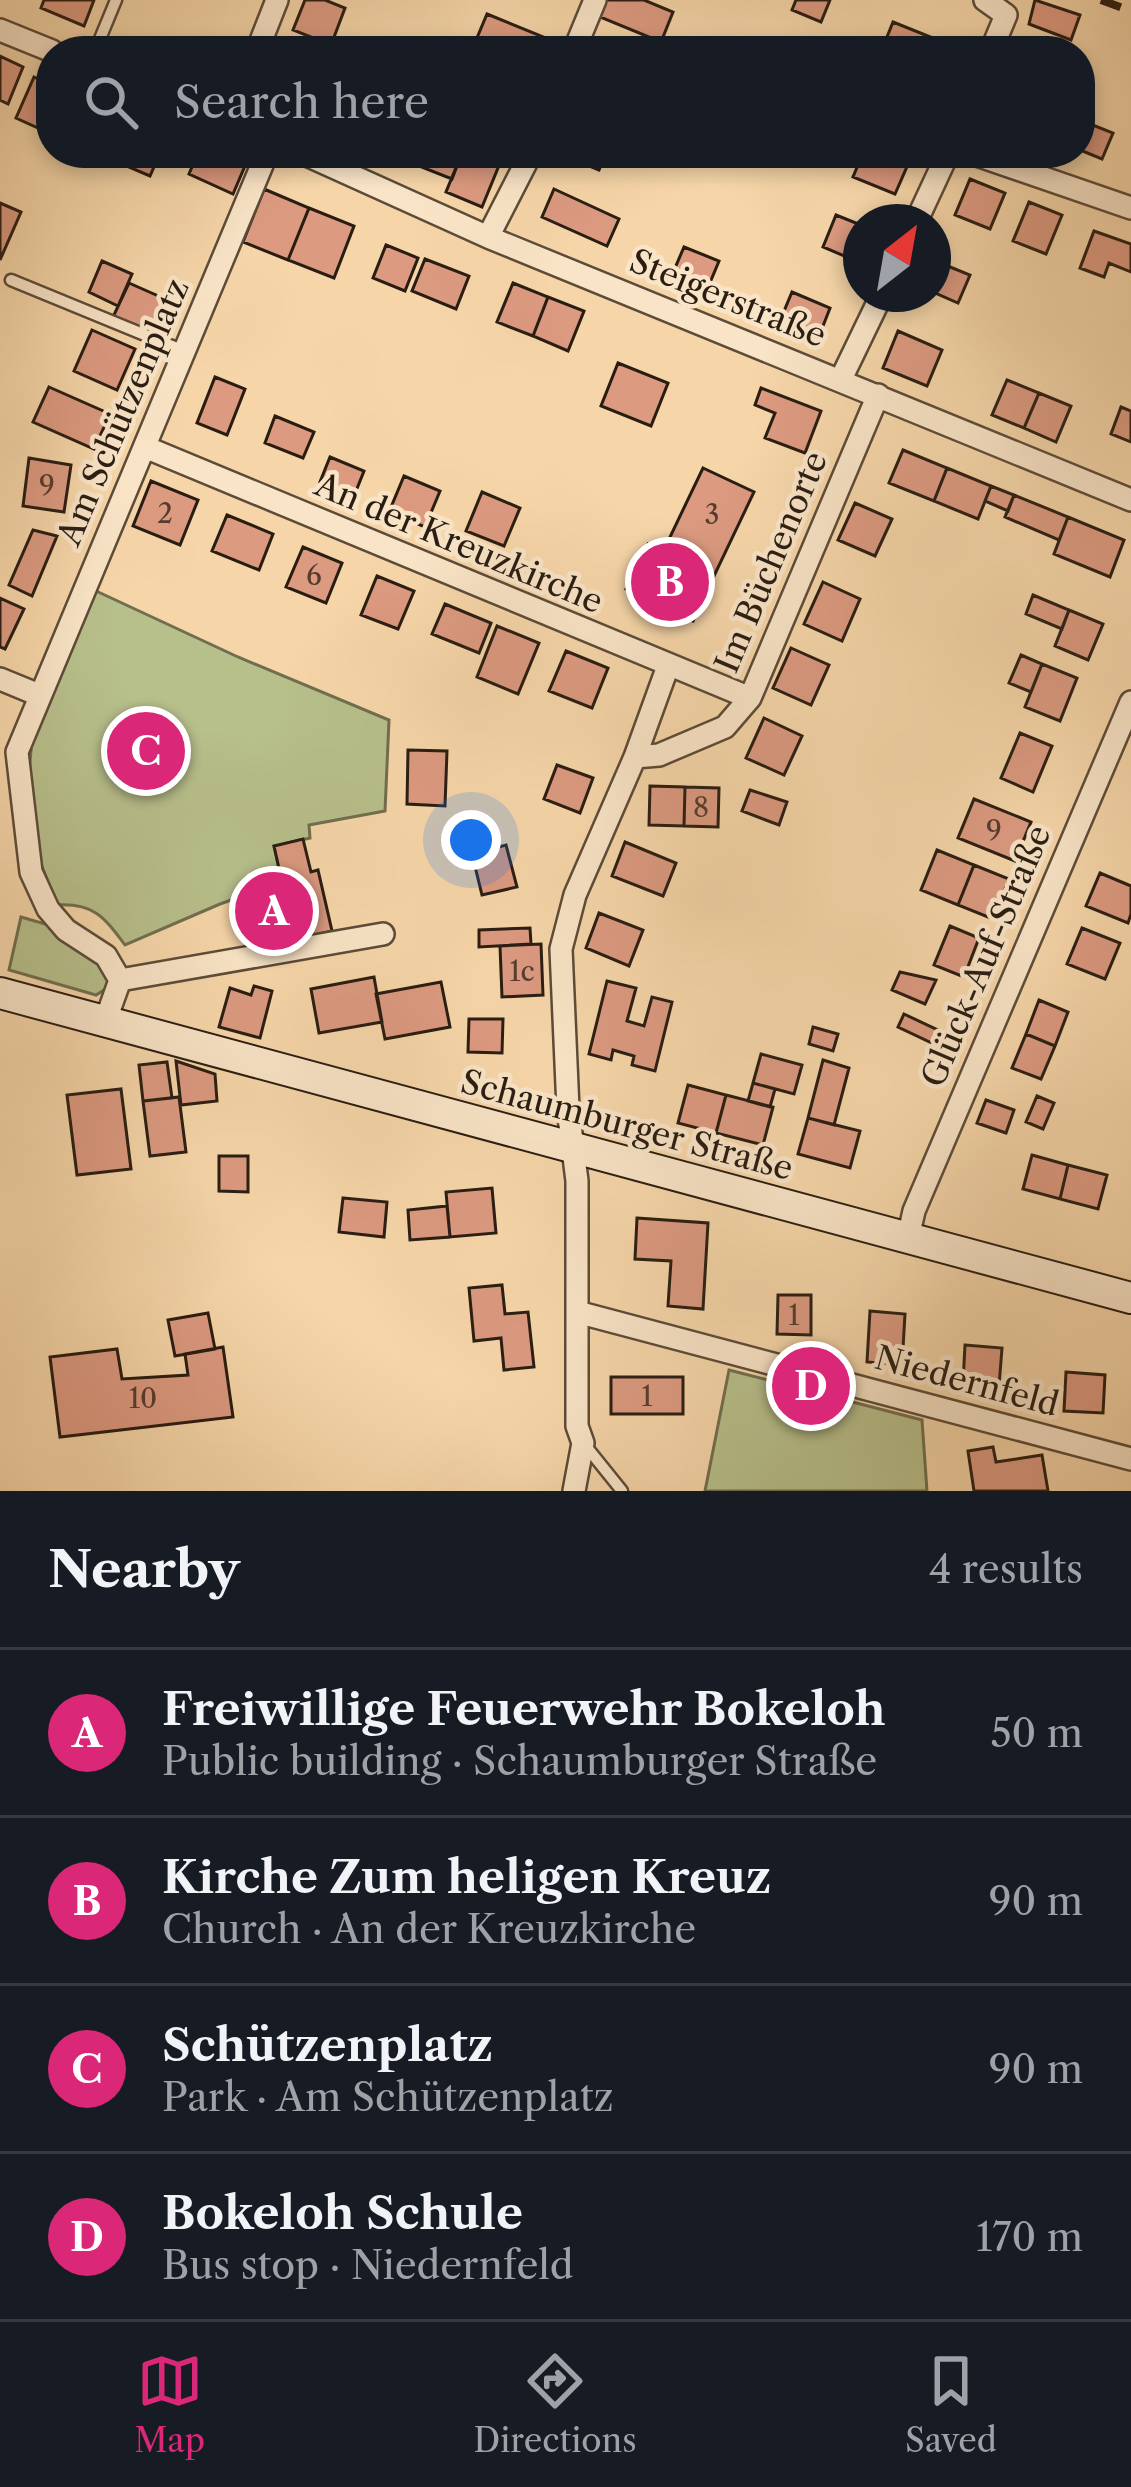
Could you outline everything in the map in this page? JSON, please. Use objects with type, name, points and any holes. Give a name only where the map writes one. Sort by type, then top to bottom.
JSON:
[{"type":"street","points":[[263,36],[277,0]]},
{"type":"street","points":[[580,36],[595,0]]},
{"type":"street","points":[[985,0],[1006,15],[997,36]]},
{"type":"street","points":[[0,30],[36,45]]},
{"type":"street","name":"Am Schützenplatz","points":[[120,980],[106,956],[66,930],[48,909],[31,872],[16,752],[261,168]]},
{"type":"street","name":"Steigerstraße","points":[[335,168],[488,237],[1131,500]]},
{"type":"street","points":[[488,237],[523,168]]},
{"type":"street","points":[[924,204],[941,168]]},
{"type":"street","points":[[1014,168],[1131,208]]},
{"type":"street","points":[[842,380],[874,312]]},
{"type":"street","name":"Im Büchenorte","points":[[635,757],[659,755],[725,727],[750,698],[878,395]]},
{"type":"street","name":"An der Kreuzkirche","points":[[145,447],[750,698]]},
{"type":"street","name":"Im Büchenorte","points":[[574,1491],[583,1443],[577,1426],[577,1181],[561,950],[574,895],[635,757],[668,666]]},
{"type":"street","points":[[0,679],[39,695]]},
{"type":"street","name":"Glück-Auf-Straße","points":[[908,1238],[914,1211],[1131,702]]},
{"type":"street","points":[[105,1022],[120,980],[383,934]]},
{"type":"street","name":"Schaumburger Straße","points":[[0,994],[1131,1298]]},
{"type":"street","name":"Niedernfeld","points":[[577,1312],[1131,1459]]},
{"type":"lane","points":[[100,36],[116,0]]},
{"type":"lane","points":[[11,280],[184,351]]},
{"type":"lane","points":[[583,1443],[622,1491]]},
{"type":"green space","points":[[94,590],[389,720],[385,811],[309,825],[310,838],[274,846],[282,882],[125,945],[97,914],[80,906],[57,905],[36,851],[29,772],[33,729]]},
{"type":"green space","points":[[21,917],[66,930],[120,980],[96,995],[9,970]]},
{"type":"green space","points":[[729,1370],[922,1420],[927,1491],[705,1491]]},
{"type":"building","points":[[44,0],[94,0],[84,26],[41,8]]},
{"type":"building","points":[[305,0],[325,0],[345,8],[334,36],[308,36],[293,30]]},
{"type":"building","points":[[606,0],[644,0],[673,12],[663,36],[646,36],[600,17]]},
{"type":"building","points":[[796,0],[830,0],[821,22],[792,10]]},
{"type":"building","points":[[1035,0],[1080,15],[1072,36],[1029,24]]},
{"type":"building","points":[[487,14],[541,36],[478,36]]},
{"type":"building","points":[[893,22],[928,36],[887,36]]},
{"type":"building","points":[[0,56],[23,67],[8,104],[0,100]]},
{"type":"building","points":[[34,77],[36,127],[16,118]]},
{"type":"building","points":[[1095,126],[1113,133],[1102,159],[1095,156]]},
{"type":"building","points":[[192,168],[244,168],[233,194],[189,174]]},
{"type":"building","points":[[424,168],[456,168],[452,179]]},
{"type":"building","points":[[456,168],[498,168],[482,207],[446,192]]},
{"type":"building","points":[[857,168],[906,168],[895,194],[853,177]]},
{"type":"building","points":[[970,179],[1005,193],[990,229],[955,215]]},
{"type":"building","points":[[264,189],[309,208],[288,260],[243,242]]},
{"type":"building","points":[[554,189],[619,219],[607,246],[542,217]]},
{"type":"building","points":[[1029,202],[1062,215],[1046,254],[1013,241]]},
{"type":"building","points":[[0,203],[21,212],[0,260]]},
{"type":"building","points":[[309,208],[354,226],[334,278],[288,260]]},
{"type":"building","points":[[836,215],[843,218],[843,255],[823,247]]},
{"type":"building","points":[[1094,231],[1131,244],[1131,272],[1109,263],[1104,277],[1080,268]]},
{"type":"building","points":[[386,245],[418,258],[405,291],[373,278]]},
{"type":"building","points":[[684,247],[719,261],[704,297],[669,282]]},
{"type":"building","points":[[425,259],[469,276],[456,309],[412,291]]},
{"type":"building","points":[[102,261],[132,274],[118,306],[89,292]]},
{"type":"building","points":[[951,267],[970,275],[958,303],[951,300]]},
{"type":"building","points":[[129,283],[165,299],[150,333],[113,317]]},
{"type":"building","points":[[513,283],[548,297],[533,336],[497,322]]},
{"type":"building","points":[[792,292],[830,308],[816,344],[777,328]]},
{"type":"building","points":[[548,297],[584,311],[568,351],[533,336]]},
{"type":"building","points":[[92,330],[135,349],[117,390],[74,371]]},
{"type":"building","points":[[898,331],[942,350],[927,386],[883,368]]},
{"type":"building","points":[[618,363],[668,383],[651,426],[601,406]]},
{"type":"building","points":[[215,377],[245,389],[227,435],[197,423]]},
{"type":"building","points":[[1007,380],[1039,393],[1024,428],[992,415]]},
{"type":"building","points":[[49,387],[110,414],[94,449],[33,422]]},
{"type":"building","points":[[761,388],[821,411],[805,453],[765,438],[775,413],[755,405]]},
{"type":"building","points":[[1039,393],[1071,406],[1056,442],[1024,428]]},
{"type":"building","points":[[1121,407],[1131,411],[1131,442],[1111,434]]},
{"type":"building","points":[[275,416],[314,432],[303,458],[265,443]]},
{"type":"building","points":[[903,450],[947,468],[934,501],[889,483]]},
{"type":"building","points":[[330,457],[364,471],[354,496],[320,482]]},
{"type":"building","points":[[29,458],[71,465],[64,512],[23,506]]},
{"type":"building","points":[[703,468],[754,492],[714,576],[687,563],[694,548],[670,537]]},
{"type":"building","points":[[947,468],[991,486],[978,519],[934,501]]},
{"type":"building","points":[[404,476],[440,491],[425,527],[389,512]]},
{"type":"building","points":[[151,481],[198,500],[180,545],[133,526]]},
{"type":"building","points":[[991,486],[1014,495],[1008,511],[985,501]]},
{"type":"building","points":[[482,492],[520,508],[504,546],[466,531]]},
{"type":"building","points":[[1014,495],[1068,517],[1059,540],[1005,517]]},
{"type":"building","points":[[855,503],[892,519],[875,556],[838,540]]},
{"type":"building","points":[[227,515],[273,534],[259,570],[212,551]]},
{"type":"building","points":[[1068,517],[1124,540],[1110,577],[1054,554]]},
{"type":"building","points":[[33,530],[57,536],[32,596],[9,585]]},
{"type":"building","points":[[648,544],[714,576],[693,621],[626,589]]},
{"type":"building","points":[[303,547],[342,563],[326,603],[286,587]]},
{"type":"building","points":[[377,576],[414,591],[398,629],[361,615]]},
{"type":"building","points":[[823,582],[860,599],[842,641],[804,624]]},
{"type":"building","points":[[1033,595],[1069,610],[1062,629],[1026,614]]},
{"type":"building","points":[[0,598],[24,609],[5,649],[0,647]]},
{"type":"building","points":[[445,604],[491,623],[479,653],[432,634]]},
{"type":"building","points":[[1069,610],[1103,624],[1088,660],[1055,646]]},
{"type":"building","points":[[497,626],[539,643],[518,694],[477,677]]},
{"type":"building","points":[[791,648],[829,665],[811,705],[773,688]]},
{"type":"building","points":[[566,651],[608,668],[592,708],[549,691]]},
{"type":"building","points":[[1021,655],[1042,664],[1031,692],[1009,683]]},
{"type":"building","points":[[1042,664],[1077,678],[1060,721],[1025,707]]},
{"type":"building","points":[[764,718],[802,736],[784,775],[746,758]]},
{"type":"building","points":[[1020,733],[1052,746],[1033,792],[1001,778]]},
{"type":"building","points":[[408,750],[447,751],[445,806],[407,804]]},
{"type":"building","points":[[557,765],[593,778],[580,813],[544,799]]},
{"type":"building","points":[[650,786],[685,787],[684,826],[649,825]]},
{"type":"building","points":[[685,787],[719,788],[718,827],[684,826]]},
{"type":"building","points":[[750,790],[787,802],[779,825],[742,811]]},
{"type":"building","points":[[974,799],[1031,822],[1015,861],[958,838]]},
{"type":"building","points":[[303,839],[311,872],[318,870],[332,931],[266,947],[261,926],[275,923],[266,886],[282,882],[274,846]]},
{"type":"building","points":[[625,842],[676,863],[663,896],[612,876]]},
{"type":"building","points":[[506,845],[517,887],[482,895],[472,854]]},
{"type":"building","points":[[937,850],[974,865],[958,905],[921,890]]},
{"type":"building","points":[[974,865],[1009,879],[993,919],[958,905]]},
{"type":"building","points":[[1100,873],[1131,886],[1128,923],[1086,906]]},
{"type":"building","points":[[599,913],[643,930],[629,966],[586,948]]},
{"type":"building","points":[[950,926],[979,938],[964,977],[934,965]]},
{"type":"building","points":[[530,928],[531,944],[479,947],[479,930]]},
{"type":"building","points":[[1082,928],[1120,943],[1105,979],[1067,964]]},
{"type":"building","points":[[541,944],[543,995],[502,997],[500,946]]},
{"type":"building","points":[[900,972],[936,980],[925,1004],[892,990]]},
{"type":"building","points":[[374,977],[382,1022],[319,1033],[311,989]]},
{"type":"building","points":[[607,981],[636,988],[627,1021],[644,1026],[652,997],[672,1002],[655,1071],[632,1065],[634,1056],[613,1050],[611,1060],[589,1054]]},
{"type":"building","points":[[441,982],[450,1027],[385,1039],[376,994]]},
{"type":"building","points":[[254,986],[272,991],[260,1038],[219,1027],[230,988],[251,995]]},
{"type":"building","points":[[1039,1000],[1068,1012],[1055,1046],[1026,1034]]},
{"type":"building","points":[[904,1014],[942,1032],[936,1045],[898,1027]]},
{"type":"building","points":[[469,1019],[503,1019],[502,1053],[468,1052]]},
{"type":"building","points":[[813,1027],[838,1034],[833,1051],[809,1044]]},
{"type":"building","points":[[1026,1034],[1055,1046],[1041,1079],[1012,1068]]},
{"type":"building","points":[[761,1054],[802,1065],[794,1094],[753,1083]]},
{"type":"building","points":[[823,1060],[849,1068],[834,1125],[808,1118]]},
{"type":"building","points":[[176,1061],[215,1074],[217,1101],[181,1105]]},
{"type":"building","points":[[167,1062],[172,1098],[143,1101],[139,1065]]},
{"type":"building","points":[[753,1083],[775,1089],[770,1107],[748,1101]]},
{"type":"building","points":[[688,1085],[726,1095],[716,1133],[678,1123]]},
{"type":"building","points":[[121,1089],[131,1169],[77,1175],[67,1095]]},
{"type":"building","points":[[726,1095],[773,1107],[763,1145],[716,1133]]},
{"type":"building","points":[[1037,1096],[1054,1103],[1043,1129],[1026,1122]]},
{"type":"building","points":[[179,1097],[186,1152],[150,1156],[143,1101]]},
{"type":"building","points":[[986,1100],[1014,1110],[1006,1133],[977,1123]]},
{"type":"building","points":[[808,1118],[860,1131],[850,1168],[798,1154]]},
{"type":"building","points":[[1032,1155],[1068,1165],[1060,1199],[1023,1189]]},
{"type":"building","points":[[219,1156],[248,1156],[248,1192],[219,1191]]},
{"type":"building","points":[[1068,1165],[1107,1175],[1098,1209],[1060,1199]]},
{"type":"building","points":[[492,1188],[496,1233],[450,1237],[446,1192]]},
{"type":"building","points":[[343,1198],[387,1202],[384,1237],[339,1232]]},
{"type":"building","points":[[447,1206],[450,1237],[410,1240],[408,1210]]},
{"type":"building","points":[[637,1218],[708,1223],[703,1309],[668,1306],[671,1261],[635,1259]]},
{"type":"building","points":[[502,1285],[505,1314],[528,1312],[534,1367],[504,1370],[501,1338],[474,1341],[469,1288]]},
{"type":"building","points":[[778,1295],[811,1295],[811,1335],[777,1334]]},
{"type":"building","points":[[870,1311],[905,1314],[902,1365],[867,1362]]},
{"type":"building","points":[[208,1313],[215,1349],[175,1356],[168,1320]]},
{"type":"building","points":[[965,1345],[1002,1348],[999,1386],[963,1383]]},
{"type":"building","points":[[223,1347],[233,1417],[60,1437],[50,1357],[117,1349],[122,1379],[188,1375],[185,1354]]},
{"type":"building","points":[[1066,1372],[1105,1375],[1103,1413],[1064,1411]]},
{"type":"building","points":[[611,1377],[683,1377],[683,1414],[611,1414]]},
{"type":"building","points":[[993,1447],[996,1462],[1042,1455],[1048,1491],[974,1491],[968,1451]]},
{"type":"railway","points":[[1101,0],[1131,11]]},
{"type":"place","name":"Kirche Zum heligen Kreuz","points":[[670,582]]},
{"type":"place","name":"Schützenplatz","points":[[146,751]]},
{"type":"place","name":"Freiwillige Feuerwehr Bokeloh","points":[[274,911]]},
{"type":"place","name":"Bokeloh Schule","points":[[811,1386]]}]
